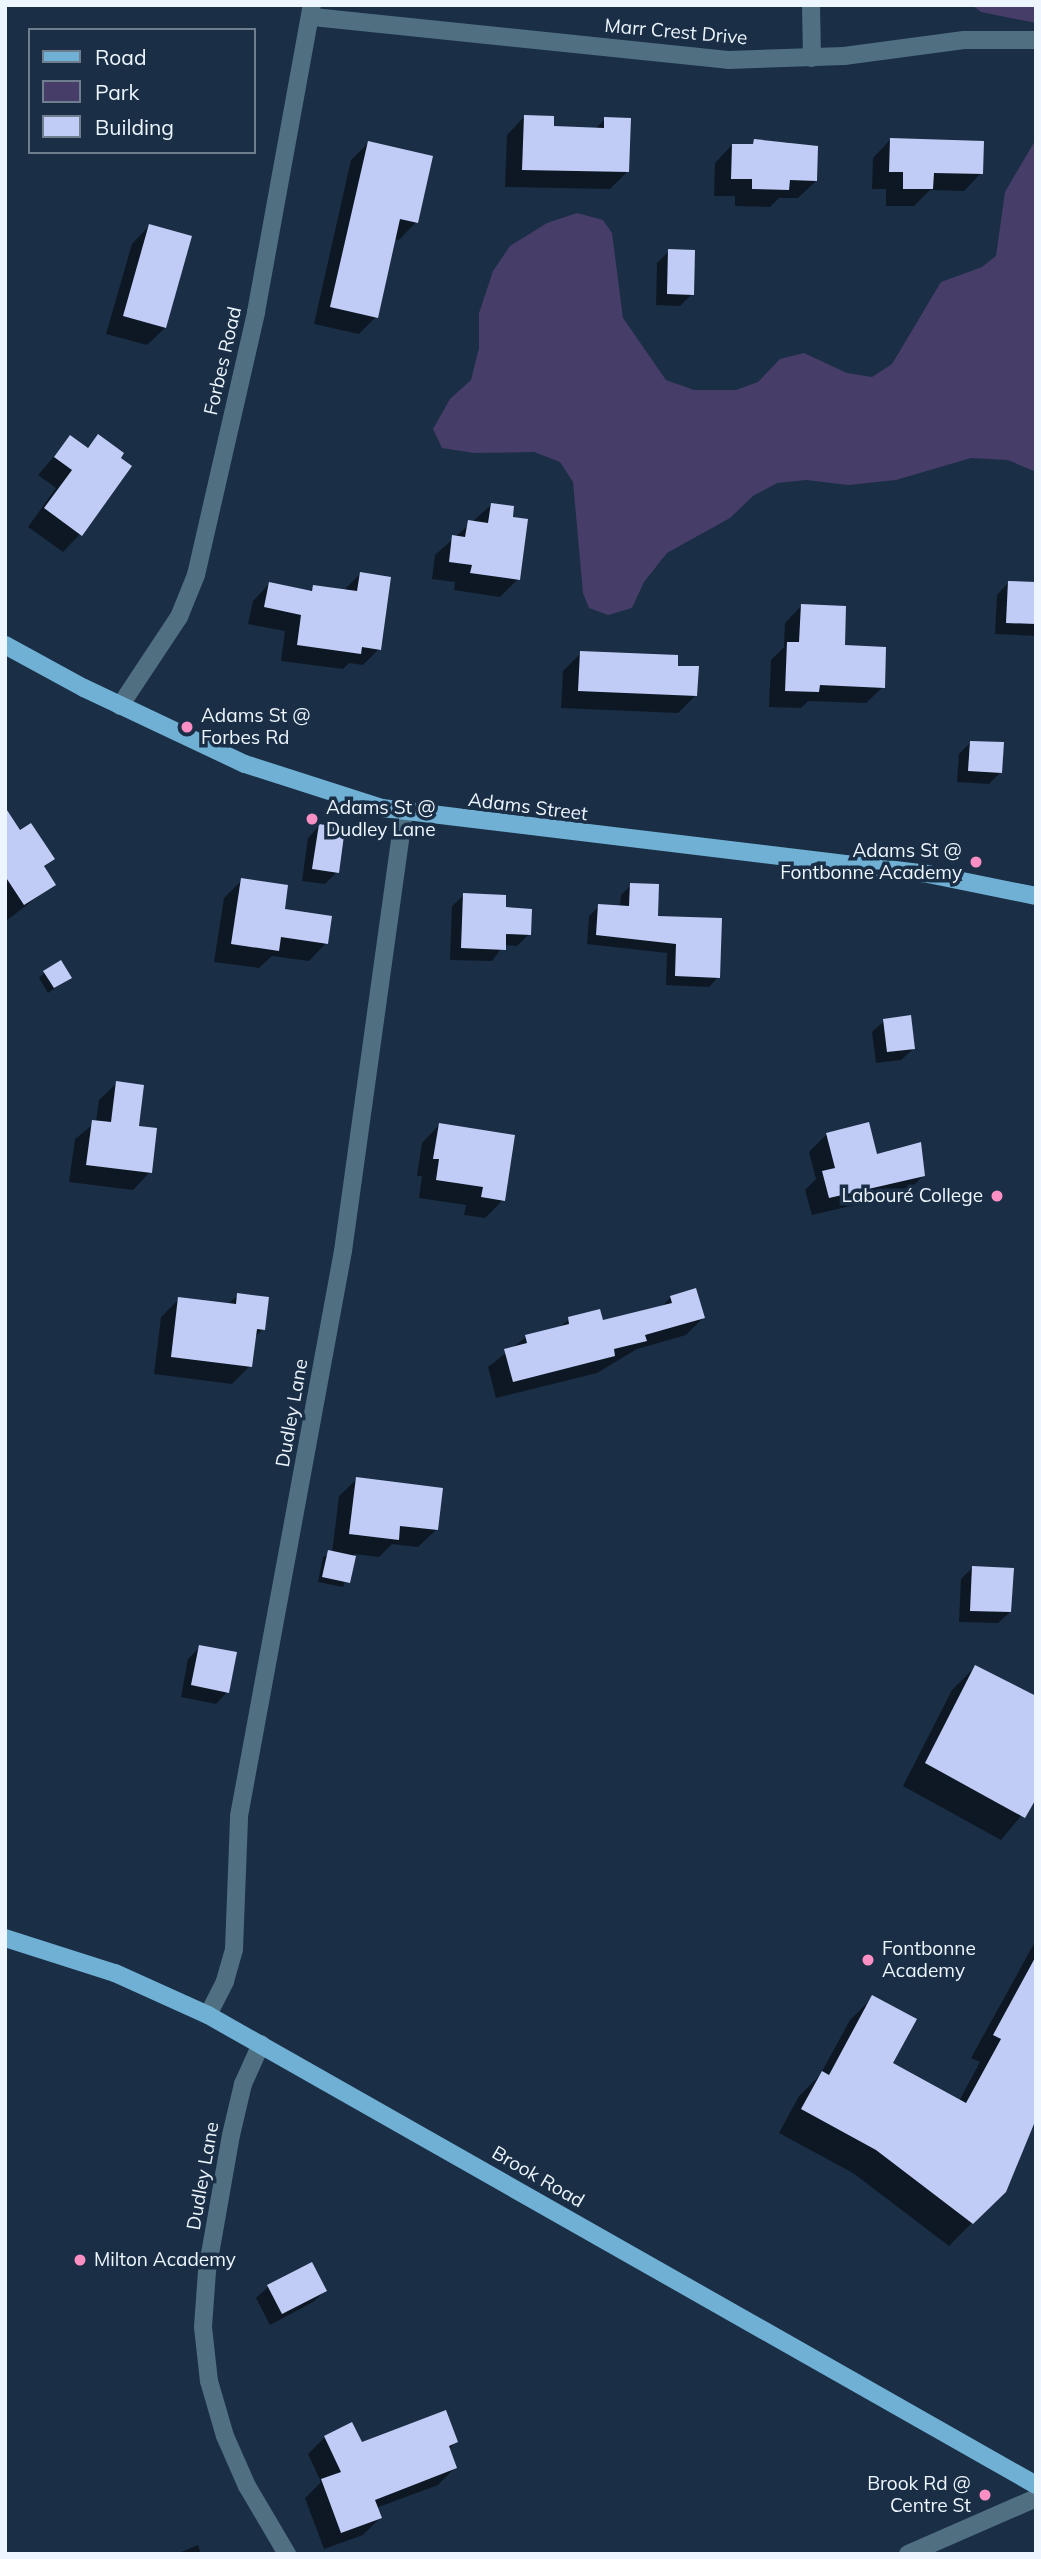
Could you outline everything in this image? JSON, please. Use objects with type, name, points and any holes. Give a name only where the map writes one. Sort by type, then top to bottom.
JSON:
[{"type":"main road","name":"Adams Street","points":[[5,646],[120,706],[283,778],[404,812],[928,874],[1036,896]]},
{"type":"main road","name":"Brook Road","points":[[5,1938],[116,1973],[208,2015],[1036,2485]]},
{"type":"street","points":[[811,5],[812,58]]},
{"type":"street","name":"Marr Crest Drive","points":[[312,11],[700,58],[812,58],[964,40],[1036,40]]},
{"type":"street","name":"Forbes Road","points":[[120,706],[173,626],[196,575],[256,312],[312,11]]},
{"type":"street","name":"Dudley Lane","points":[[208,2015],[225,1981],[234,1949],[239,1816],[346,1229],[404,812]]},
{"type":"street","name":"Dudley Lane","points":[[261,2044],[243,2084],[231,2135],[207,2271],[203,2327],[209,2381],[225,2436],[247,2486],[287,2554]]},
{"type":"street","points":[[908,2554],[1036,2498]]},
{"type":"green space","points":[[972,5],[1036,5],[1036,23],[981,12]]},
{"type":"green space","points":[[1036,139],[1036,472],[1008,460],[971,458],[896,480],[848,485],[806,480],[777,483],[753,496],[730,518],[667,553],[644,582],[632,608],[608,615],[589,608],[583,593],[573,482],[560,462],[534,452],[474,453],[442,448],[433,429],[450,399],[471,380],[479,348],[479,313],[493,271],[510,246],[547,223],[577,213],[603,220],[612,233],[623,318],[666,380],[694,390],[736,390],[758,382],[780,359],[804,353],[847,373],[872,377],[892,364],[941,282],[982,267],[996,256],[1005,192]]},
{"type":"building","points":[[524,115],[554,116],[554,126],[604,128],[604,117],[631,118],[629,172],[522,170]]},
{"type":"building","points":[[890,138],[984,141],[983,174],[934,173],[933,189],[903,189],[903,172],[889,172]]},
{"type":"building","points":[[754,139],[818,146],[817,181],[790,180],[789,190],[752,189],[752,179],[731,179],[732,144],[753,144]]},
{"type":"building","points":[[368,141],[433,156],[418,223],[400,219],[378,318],[330,307]]},
{"type":"building","points":[[149,224],[192,236],[166,328],[123,316]]},
{"type":"building","points":[[668,249],[695,250],[694,295],[667,294]]},
{"type":"building","points":[[98,434],[124,453],[121,458],[132,466],[82,536],[44,508],[72,470],[54,457],[70,435],[88,448]]},
{"type":"building","points":[[491,503],[514,506],[513,517],[528,519],[520,580],[470,573],[472,565],[449,562],[452,535],[465,537],[468,520],[488,523]]},
{"type":"building","points":[[360,572],[391,577],[381,650],[362,647],[361,654],[297,645],[301,615],[264,607],[269,582],[312,591],[313,585],[357,591]]},
{"type":"building","points":[[1008,581],[1036,582],[1036,624],[1006,623]]},
{"type":"building","points":[[801,604],[846,606],[845,645],[886,647],[885,688],[820,685],[819,692],[785,691],[787,642],[799,642]]},
{"type":"building","points":[[580,651],[678,655],[678,666],[699,666],[697,696],[578,691]]},
{"type":"building","points":[[970,741],[1004,742],[1002,773],[968,771]]},
{"type":"building","points":[[5,807],[20,830],[31,823],[55,859],[44,866],[56,885],[24,905],[5,876]]},
{"type":"building","points":[[319,824],[345,828],[339,873],[312,869]]},
{"type":"building","points":[[241,878],[288,885],[285,909],[332,916],[328,944],[281,937],[279,951],[231,944]]},
{"type":"building","points":[[630,883],[659,884],[658,916],[722,918],[720,978],[675,976],[676,944],[596,935],[598,904],[629,906]]},
{"type":"building","points":[[463,893],[506,895],[506,907],[532,909],[531,935],[506,934],[506,950],[461,948]]},
{"type":"building","points":[[61,960],[72,978],[54,988],[43,971]]},
{"type":"building","points":[[911,1015],[915,1049],[887,1052],[883,1019]]},
{"type":"building","points":[[116,1081],[144,1085],[139,1126],[157,1128],[152,1173],[86,1165],[92,1120],[111,1122]]},
{"type":"building","points":[[869,1122],[877,1154],[921,1142],[925,1176],[829,1198],[822,1171],[835,1168],[826,1133]]},
{"type":"building","points":[[439,1123],[515,1135],[505,1201],[481,1197],[483,1187],[436,1180],[439,1159],[433,1159]]},
{"type":"building","points":[[696,1288],[705,1318],[645,1335],[647,1341],[614,1349],[615,1356],[513,1382],[504,1349],[527,1343],[525,1335],[569,1324],[568,1317],[600,1309],[603,1320],[672,1303],[670,1296]]},
{"type":"building","points":[[237,1293],[269,1297],[265,1330],[257,1329],[252,1367],[171,1357],[178,1297],[236,1304]]},
{"type":"building","points":[[356,1477],[443,1488],[438,1530],[400,1526],[399,1540],[349,1534]]},
{"type":"building","points":[[328,1550],[356,1556],[350,1583],[322,1577]]},
{"type":"building","points":[[972,1566],[1014,1568],[1011,1612],[970,1611]]},
{"type":"building","points":[[199,1645],[237,1652],[229,1693],[191,1685]]},
{"type":"building","points":[[975,1665],[1036,1696],[1036,1799],[1025,1818],[925,1763]]},
{"type":"building","points":[[1036,1956],[1036,2119],[1006,2192],[973,2224],[876,2150],[801,2109],[822,2071],[829,2075],[872,1995],[917,2019],[893,2063],[966,2103],[1001,2039],[993,2035]]},
{"type":"building","points":[[312,2262],[327,2291],[282,2314],[267,2285]]},
{"type":"building","points":[[446,2410],[458,2442],[449,2446],[457,2468],[375,2500],[382,2518],[341,2533],[321,2479],[341,2472],[324,2436],[352,2422],[362,2442]]},
{"type":"place","name":"Adams St @ Forbes Rd","points":[[187,727]]},
{"type":"place","name":"Adams St @ Dudley Lane","points":[[312,819]]},
{"type":"place","name":"Adams St @ Fontbonne Academy","points":[[976,862]]},
{"type":"place","name":"Labouré College","points":[[997,1196]]},
{"type":"place","name":"Fontbonne Academy","points":[[868,1960]]},
{"type":"place","name":"Milton Academy","points":[[80,2260]]},
{"type":"place","name":"Brook Rd @ Centre St","points":[[985,2495]]}]
